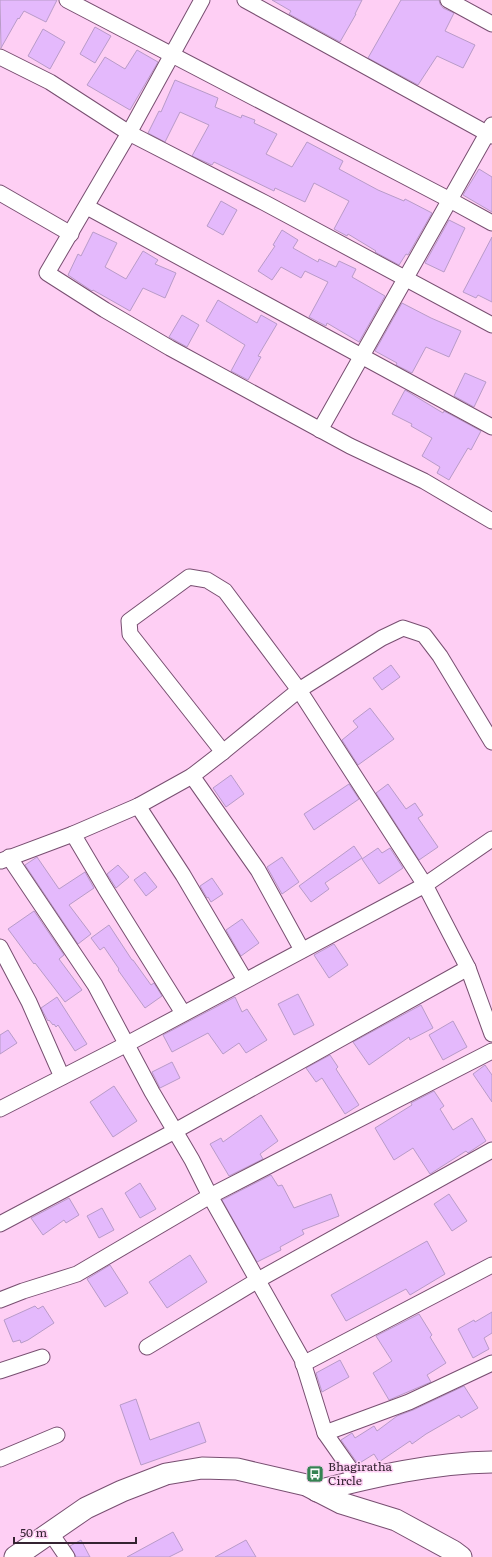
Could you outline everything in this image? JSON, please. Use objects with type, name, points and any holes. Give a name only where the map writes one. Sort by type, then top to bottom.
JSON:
[{"type":"street","points":[[67,0],[492,223]]},
{"type":"street","points":[[202,0],[87,207],[47,272],[106,310],[170,348],[350,446],[424,481],[492,521]]},
{"type":"street","points":[[245,0],[490,131],[404,279],[320,430]]},
{"type":"street","points":[[448,0],[492,24]]},
{"type":"street","points":[[0,57],[50,82],[129,133],[265,203],[492,325]]},
{"type":"street","points":[[0,193],[70,234]]},
{"type":"street","points":[[87,207],[492,427]]},
{"type":"street","points":[[223,752],[130,634],[129,621],[189,578],[207,580],[224,591],[299,690],[425,885],[468,968],[492,1034]]},
{"type":"street","points":[[358,1480],[325,1433],[302,1359],[210,1196],[192,1160],[175,1132],[95,984],[5,859],[74,834],[138,806],[192,776],[299,690],[382,638],[403,628],[424,635],[432,645],[492,742]]},
{"type":"street","points":[[192,776],[258,870],[302,950]]},
{"type":"street","points":[[138,806],[183,875],[245,980]]},
{"type":"street","points":[[74,834],[105,888],[184,1013]]},
{"type":"street","points":[[0,1109],[127,1044],[425,885],[492,839]]},
{"type":"street","points":[[0,947],[30,1002],[62,1077]]},
{"type":"street","points":[[0,1224],[175,1132],[468,968]]},
{"type":"street","points":[[0,1300],[77,1274],[210,1196],[492,1051]]},
{"type":"street","points":[[147,1347],[258,1280],[492,1150]]},
{"type":"street","points":[[303,1364],[492,1265]]},
{"type":"street","points":[[0,1371],[42,1357]]},
{"type":"street","points":[[325,1433],[409,1402],[492,1363]]},
{"type":"street","points":[[0,1459],[57,1435]]},
{"type":"street","points":[[317,1491],[358,1480],[424,1467],[492,1462]]},
{"type":"street","points":[[15,1557],[86,1508],[122,1491],[166,1474],[202,1468],[237,1468],[306,1485],[341,1503],[396,1520],[449,1554]]},
{"type":"street","points":[[50,1532],[68,1557]]},
{"type":"building","points":[[0,0],[57,0],[46,22],[24,11],[19,19],[18,18],[1,48]]},
{"type":"building","points":[[272,0],[362,0],[340,42],[289,14],[291,11]]},
{"type":"building","points":[[401,0],[439,0],[443,8],[454,13],[445,31],[475,45],[463,68],[437,56],[418,85],[368,58]]},
{"type":"building","points":[[95,27],[111,36],[95,63],[80,54]]},
{"type":"building","points":[[43,29],[65,42],[50,69],[28,56]]},
{"type":"building","points":[[137,50],[158,62],[130,110],[87,85],[105,57],[125,69]]},
{"type":"building","points":[[175,80],[218,98],[215,107],[241,118],[242,115],[255,120],[254,123],[277,134],[266,154],[292,167],[307,142],[343,161],[339,169],[378,190],[404,201],[405,199],[432,213],[408,255],[406,254],[399,265],[375,252],[376,251],[348,234],[347,236],[334,229],[349,201],[314,183],[305,202],[275,188],[274,191],[214,162],[212,165],[192,156],[209,125],[180,112],[165,142],[148,133],[159,111],[161,112]]},
{"type":"building","points":[[479,169],[492,177],[492,212],[463,195]]},
{"type":"building","points":[[221,201],[237,210],[223,235],[207,226]]},
{"type":"building","points":[[449,220],[465,228],[444,272],[425,263]]},
{"type":"building","points":[[282,230],[298,240],[293,248],[318,262],[319,259],[336,267],[339,261],[356,269],[352,277],[385,296],[359,342],[327,323],[326,326],[309,317],[328,282],[305,271],[301,278],[281,267],[272,280],[258,271],[275,246],[273,245]]},
{"type":"building","points":[[93,232],[117,243],[105,267],[126,279],[143,251],[158,260],[155,264],[176,273],[165,298],[143,288],[130,311],[93,290],[92,291],[68,275],[78,254],[81,256]]},
{"type":"building","points":[[492,237],[492,302],[478,295],[476,298],[463,292]]},
{"type":"building","points":[[218,300],[257,323],[261,315],[277,324],[258,356],[261,357],[248,380],[231,371],[245,345],[206,321]]},
{"type":"building","points":[[402,303],[461,331],[449,357],[426,347],[412,373],[396,365],[397,363],[375,351]]},
{"type":"building","points":[[182,315],[199,325],[187,347],[169,337]]},
{"type":"building","points":[[465,373],[486,382],[474,407],[454,396]]},
{"type":"building","points":[[405,390],[443,413],[444,411],[481,431],[471,450],[468,448],[449,480],[437,473],[440,467],[422,456],[432,438],[411,426],[412,424],[392,414]]},
{"type":"building","points":[[391,665],[400,677],[382,690],[373,678]]},
{"type":"building","points":[[370,708],[394,739],[358,765],[342,740],[358,727],[353,721]]},
{"type":"building","points":[[231,775],[244,794],[226,807],[213,788]]},
{"type":"building","points":[[349,784],[359,799],[314,830],[304,814]]},
{"type":"building","points":[[388,784],[406,809],[415,803],[423,815],[418,818],[438,847],[419,860],[376,793]]},
{"type":"building","points":[[354,846],[362,858],[325,883],[329,889],[311,902],[299,886]]},
{"type":"building","points":[[378,848],[382,853],[390,848],[403,868],[379,884],[362,859]]},
{"type":"building","points":[[37,857],[59,889],[85,872],[94,888],[69,905],[91,934],[78,944],[25,865]]},
{"type":"building","points":[[282,857],[299,882],[282,894],[267,867]]},
{"type":"building","points":[[118,865],[129,877],[116,888],[107,874]]},
{"type":"building","points":[[145,872],[157,887],[146,896],[134,880]]},
{"type":"building","points":[[212,878],[223,894],[211,902],[200,886]]},
{"type":"building","points":[[34,911],[64,955],[59,959],[82,990],[65,1002],[8,929]]},
{"type":"building","points":[[242,919],[259,943],[241,956],[226,930]]},
{"type":"building","points":[[109,925],[132,960],[151,985],[154,983],[162,996],[145,1008],[118,970],[119,969],[104,947],[100,950],[91,938]]},
{"type":"building","points":[[334,944],[348,965],[329,978],[314,955]]},
{"type":"building","points":[[298,994],[314,1025],[294,1035],[278,1004]]},
{"type":"building","points":[[57,997],[87,1044],[75,1051],[58,1025],[56,1027],[49,1020],[48,1021],[41,1008]]},
{"type":"building","points":[[235,997],[242,1012],[247,1009],[267,1040],[246,1053],[239,1043],[223,1054],[208,1033],[172,1052],[163,1035]]},
{"type":"building","points":[[421,1005],[433,1028],[410,1040],[409,1037],[369,1065],[353,1042]]},
{"type":"building","points":[[453,1021],[467,1047],[443,1060],[429,1035]]},
{"type":"building","points":[[8,1030],[17,1043],[0,1054],[0,1035]]},
{"type":"building","points":[[330,1055],[338,1067],[336,1069],[359,1105],[345,1114],[322,1078],[316,1082],[306,1068]]},
{"type":"building","points":[[172,1062],[180,1078],[160,1088],[152,1072]]},
{"type":"building","points":[[485,1065],[492,1075],[492,1102],[473,1074]]},
{"type":"building","points":[[114,1086],[137,1121],[113,1137],[90,1102]]},
{"type":"building","points":[[434,1091],[444,1106],[440,1109],[453,1130],[472,1118],[486,1141],[468,1153],[466,1151],[430,1174],[413,1148],[394,1160],[375,1128],[412,1105],[411,1103]]},
{"type":"building","points":[[261,1115],[278,1141],[260,1154],[263,1159],[229,1176],[210,1144],[221,1138],[223,1142]]},
{"type":"building","points":[[271,1175],[278,1186],[282,1185],[294,1208],[331,1194],[339,1216],[302,1230],[304,1234],[280,1247],[281,1250],[257,1262],[222,1200]]},
{"type":"building","points":[[140,1183],[156,1209],[140,1218],[125,1193]]},
{"type":"building","points":[[449,1194],[467,1221],[452,1231],[434,1204]]},
{"type":"building","points":[[69,1198],[79,1215],[66,1223],[64,1220],[43,1235],[31,1218]]},
{"type":"building","points":[[102,1208],[114,1230],[99,1238],[87,1216]]},
{"type":"building","points":[[427,1241],[445,1274],[410,1295],[406,1289],[346,1321],[331,1295]]},
{"type":"building","points":[[190,1255],[207,1282],[167,1308],[149,1282]]},
{"type":"building","points":[[110,1265],[128,1293],[105,1307],[87,1279]]},
{"type":"building","points":[[35,1306],[38,1309],[43,1306],[54,1323],[28,1340],[21,1343],[20,1340],[13,1342],[4,1320]]},
{"type":"building","points":[[492,1312],[492,1333],[484,1338],[489,1349],[473,1358],[458,1329],[474,1320],[475,1322]]},
{"type":"building","points":[[419,1314],[432,1335],[430,1337],[446,1363],[427,1375],[431,1382],[389,1400],[373,1373],[392,1361],[376,1336]]},
{"type":"building","points":[[340,1360],[349,1377],[322,1392],[316,1373]]},
{"type":"building","points":[[464,1386],[478,1408],[461,1418],[459,1415],[412,1444],[410,1441],[379,1462],[374,1454],[358,1464],[341,1440],[352,1433],[355,1438],[374,1426],[377,1431],[397,1416]]},
{"type":"building","points":[[136,1399],[150,1440],[199,1422],[206,1442],[141,1465],[120,1405]]},
{"type":"building","points":[[173,1532],[183,1550],[169,1557],[127,1557]]},
{"type":"building","points":[[81,1540],[90,1557],[76,1557],[70,1546]]},
{"type":"building","points":[[246,1540],[256,1557],[215,1557]]},
{"type":"place","name":"Bhagiratha Circle","points":[[315,1474]]}]
